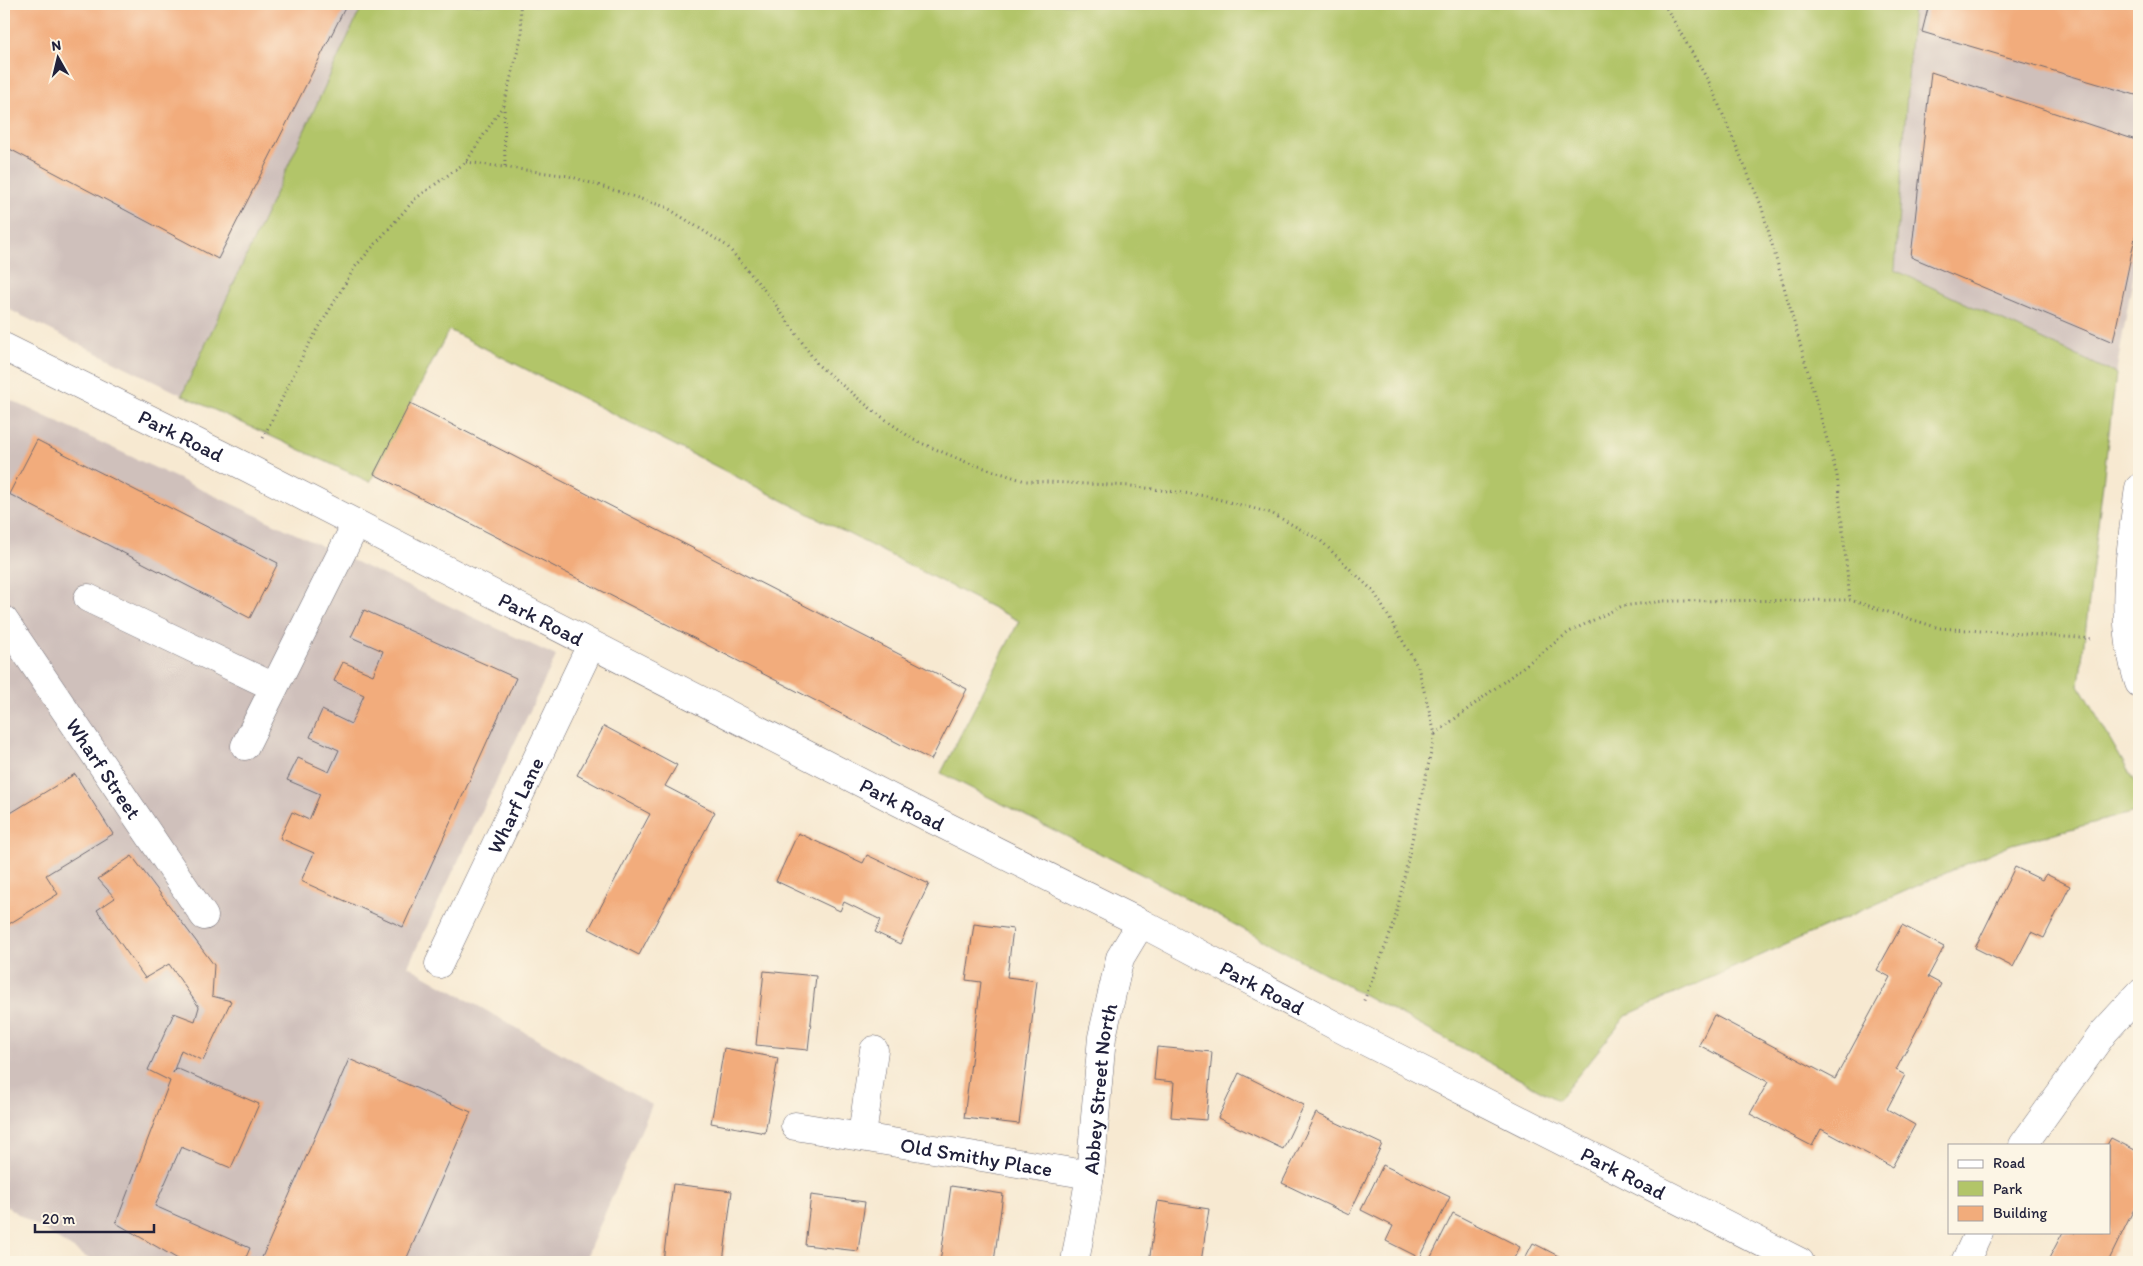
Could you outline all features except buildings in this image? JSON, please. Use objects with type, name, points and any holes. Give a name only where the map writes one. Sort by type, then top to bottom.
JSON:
[{"type":"street","name":"Park Road","points":[[4,347],[248,468],[1040,874],[1141,923],[1352,1034],[1800,1262]]},
{"type":"street","points":[[2139,488],[2127,569],[2129,641],[2133,666],[2139,683]]},
{"type":"street","points":[[245,746],[356,524]]},
{"type":"street","points":[[88,598],[274,687]]},
{"type":"street","name":"Wharf Street","points":[[4,620],[204,916]]},
{"type":"street","name":"Wharf Lane","points":[[439,964],[591,645]]},
{"type":"street","name":"Abbey Street North","points":[[1075,1262],[1090,1175],[1102,1037],[1120,958],[1141,923]]},
{"type":"street","points":[[2024,1144],[2104,1032],[2139,994]]},
{"type":"street","points":[[862,1136],[874,1050]]},
{"type":"street","name":"Old Smithy Place","points":[[795,1126],[1090,1175]]},
{"type":"street","points":[[1965,1262],[1978,1234]]},
{"type":"path","points":[[505,166],[504,104],[522,34],[520,4]]},
{"type":"path","points":[[1664,4],[1710,84],[1761,205],[1837,475],[1850,600]]},
{"type":"path","points":[[248,468],[305,352],[355,267],[415,198],[466,162],[504,104]]},
{"type":"path","points":[[466,162],[569,176],[666,207],[727,246],[771,298],[818,365],[870,410],[914,440],[966,462],[1024,482],[1131,486],[1206,496],[1270,513],[1320,540],[1374,592],[1418,667],[1435,734],[1394,924],[1352,1034]]},
{"type":"path","points":[[1435,734],[1569,632],[1622,606],[1665,601],[1850,600],[1939,628],[2129,641]]},
{"type":"shaded area","points":[[4,4],[363,4],[182,395],[4,307]]},
{"type":"shaded area","points":[[1913,4],[2139,4],[2139,242],[2116,374],[1895,270]]},
{"type":"shaded area","points":[[4,397],[556,656],[408,966],[652,1105],[584,1262],[94,1262],[4,1205]]},
{"type":"green space","points":[[363,4],[1913,4],[1895,270],[2116,374],[2079,685],[2139,790],[2139,811],[2009,845],[1627,1015],[1558,1100],[1147,877],[941,773],[1019,621],[449,330],[370,482],[182,395]]}]
